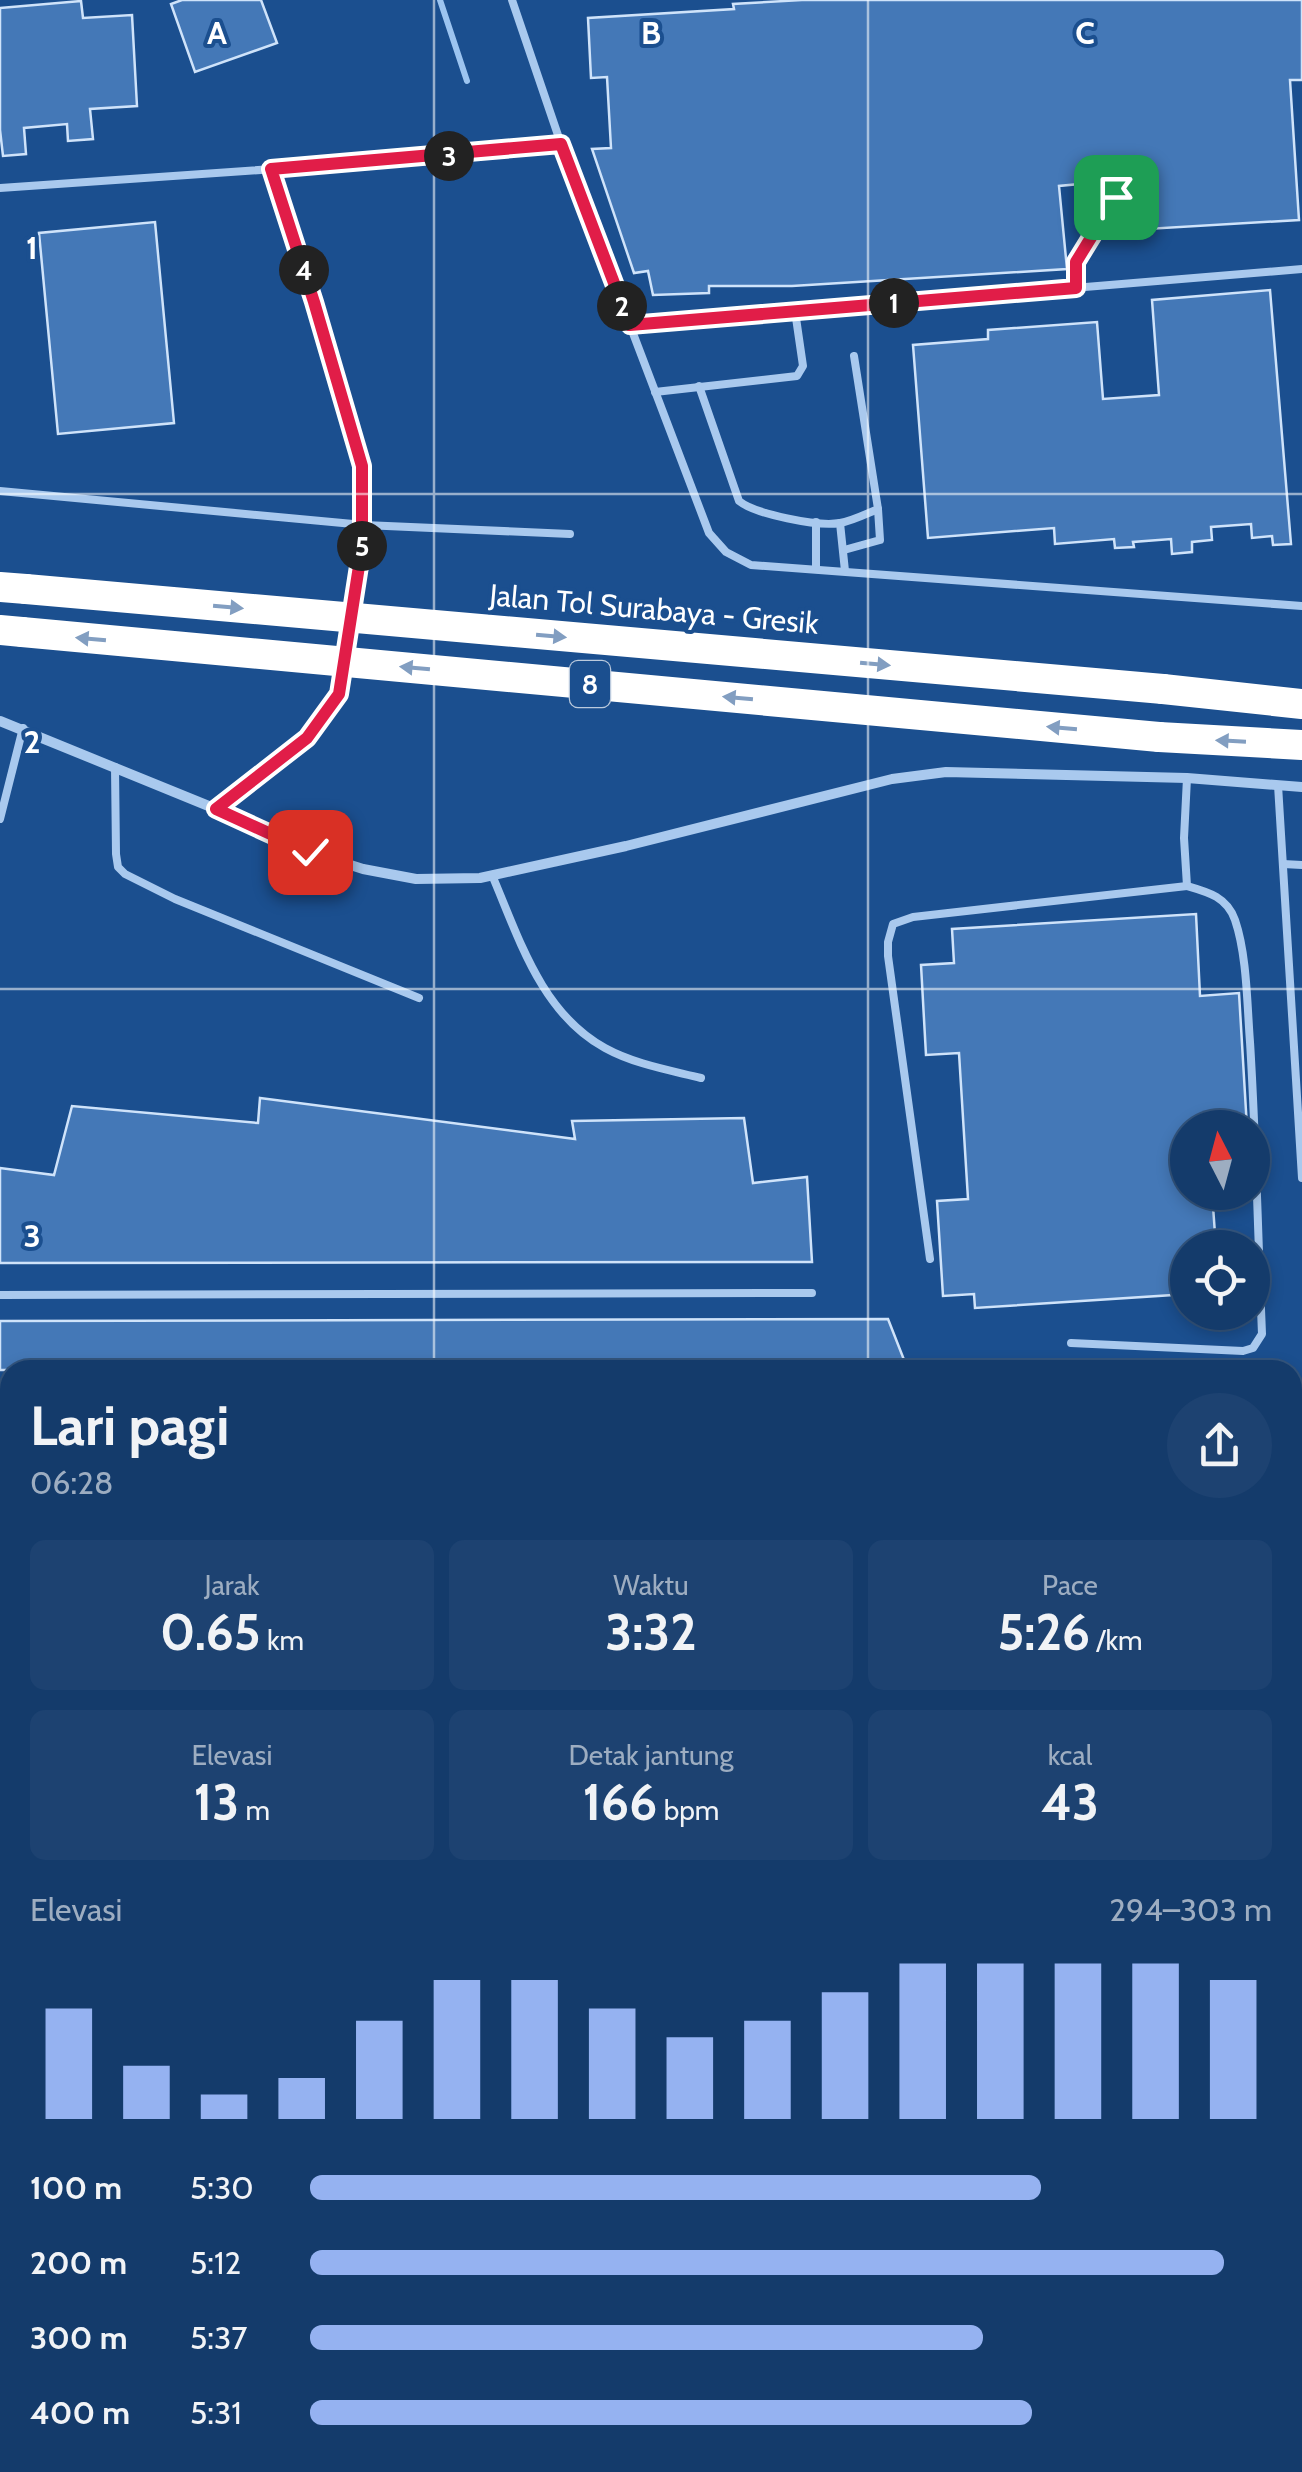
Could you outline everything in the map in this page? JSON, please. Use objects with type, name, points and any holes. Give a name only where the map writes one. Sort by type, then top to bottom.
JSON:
[{"type":"highway","name":"Jalan Tol Surabaya - Gresik","points":[[13,588],[1302,704]]},
{"type":"highway","name":"8","points":[[11,631],[1159,737],[1302,745]]},
{"type":"street","points":[[0,722],[23,728],[310,852],[363,869],[416,878],[492,875],[626,846],[892,779],[946,772],[1187,778],[1302,787]]},
{"type":"lane","points":[[512,0],[561,144],[709,534],[726,552],[750,565],[1302,606]]},
{"type":"lane","points":[[0,188],[418,159],[561,144]]},
{"type":"lane","points":[[216,809],[307,738],[339,694],[364,526],[362,466],[271,169]]},
{"type":"lane","points":[[1076,288],[1076,262],[1116,197]]},
{"type":"lane","points":[[630,325],[1302,269]]},
{"type":"lane","points":[[656,392],[797,376],[803,366],[795,311]]},
{"type":"lane","points":[[844,550],[880,540],[854,356]]},
{"type":"lane","points":[[699,386],[739,500],[756,510],[816,522],[840,523],[878,510]]},
{"type":"lane","points":[[0,491],[364,526],[570,534]]},
{"type":"lane","points":[[816,522],[816,569]]},
{"type":"lane","points":[[840,523],[846,571]]},
{"type":"lane","points":[[0,819],[23,728]]},
{"type":"lane","points":[[115,767],[117,861],[124,874],[175,899],[419,998]]},
{"type":"lane","points":[[1187,778],[1187,886]]},
{"type":"lane","points":[[1278,785],[1302,1178]]},
{"type":"lane","points":[[1283,864],[1302,865]]},
{"type":"lane","points":[[492,875],[545,992],[578,1030],[605,1048],[643,1064],[701,1078]]},
{"type":"lane","points":[[930,1259],[888,956],[893,924],[914,916],[1187,886],[1212,894],[1225,902],[1235,919],[1246,984],[1262,1334],[1253,1348],[1243,1352],[1071,1342]]},
{"type":"lane","points":[[0,1295],[812,1293]]},
{"type":"building","points":[[182,0],[261,0],[277,43],[195,72],[171,4]]},
{"type":"building","points":[[802,0],[1302,0],[1302,80],[1290,80],[1299,220],[1147,229],[1143,178],[1059,186],[1067,269],[792,286],[709,286],[709,293],[653,295],[648,271],[634,273],[592,149],[611,148],[607,77],[591,78],[588,18],[734,9],[733,4]]},
{"type":"building","points":[[81,1],[83,18],[132,15],[137,106],[90,109],[93,139],[68,141],[67,124],[24,128],[26,154],[3,156],[0,8]]},
{"type":"building","points":[[155,222],[174,423],[58,434],[39,233]]},
{"type":"building","points":[[1270,290],[1291,544],[1273,545],[1272,536],[1252,538],[1251,524],[1211,527],[1212,540],[1192,542],[1192,552],[1172,554],[1171,539],[1133,542],[1134,547],[1115,548],[1114,539],[1055,544],[1054,528],[928,538],[913,345],[988,339],[988,330],[1097,322],[1103,399],[1159,395],[1152,300]]},
{"type":"building","points":[[1196,914],[1200,996],[1239,993],[1246,1110],[1170,1110],[1170,1210],[1213,1210],[1215,1230],[1170,1230],[1170,1295],[975,1308],[974,1294],[943,1296],[937,1201],[968,1199],[959,1053],[926,1055],[921,965],[954,963],[952,929]]},
{"type":"building","points":[[260,1098],[575,1139],[572,1121],[744,1118],[753,1183],[807,1177],[812,1262],[0,1263],[0,1168],[54,1175],[72,1106],[258,1123]]},
{"type":"building","points":[[888,1319],[904,1360],[0,1360],[0,1321]]},
{"type":"waterway","points":[[440,0],[467,81]]},
{"type":"route","points":[[310,852],[216,809],[307,738],[339,694],[364,526],[362,466],[271,169],[561,144],[630,325],[1076,288],[1076,262],[1116,197]]}]
